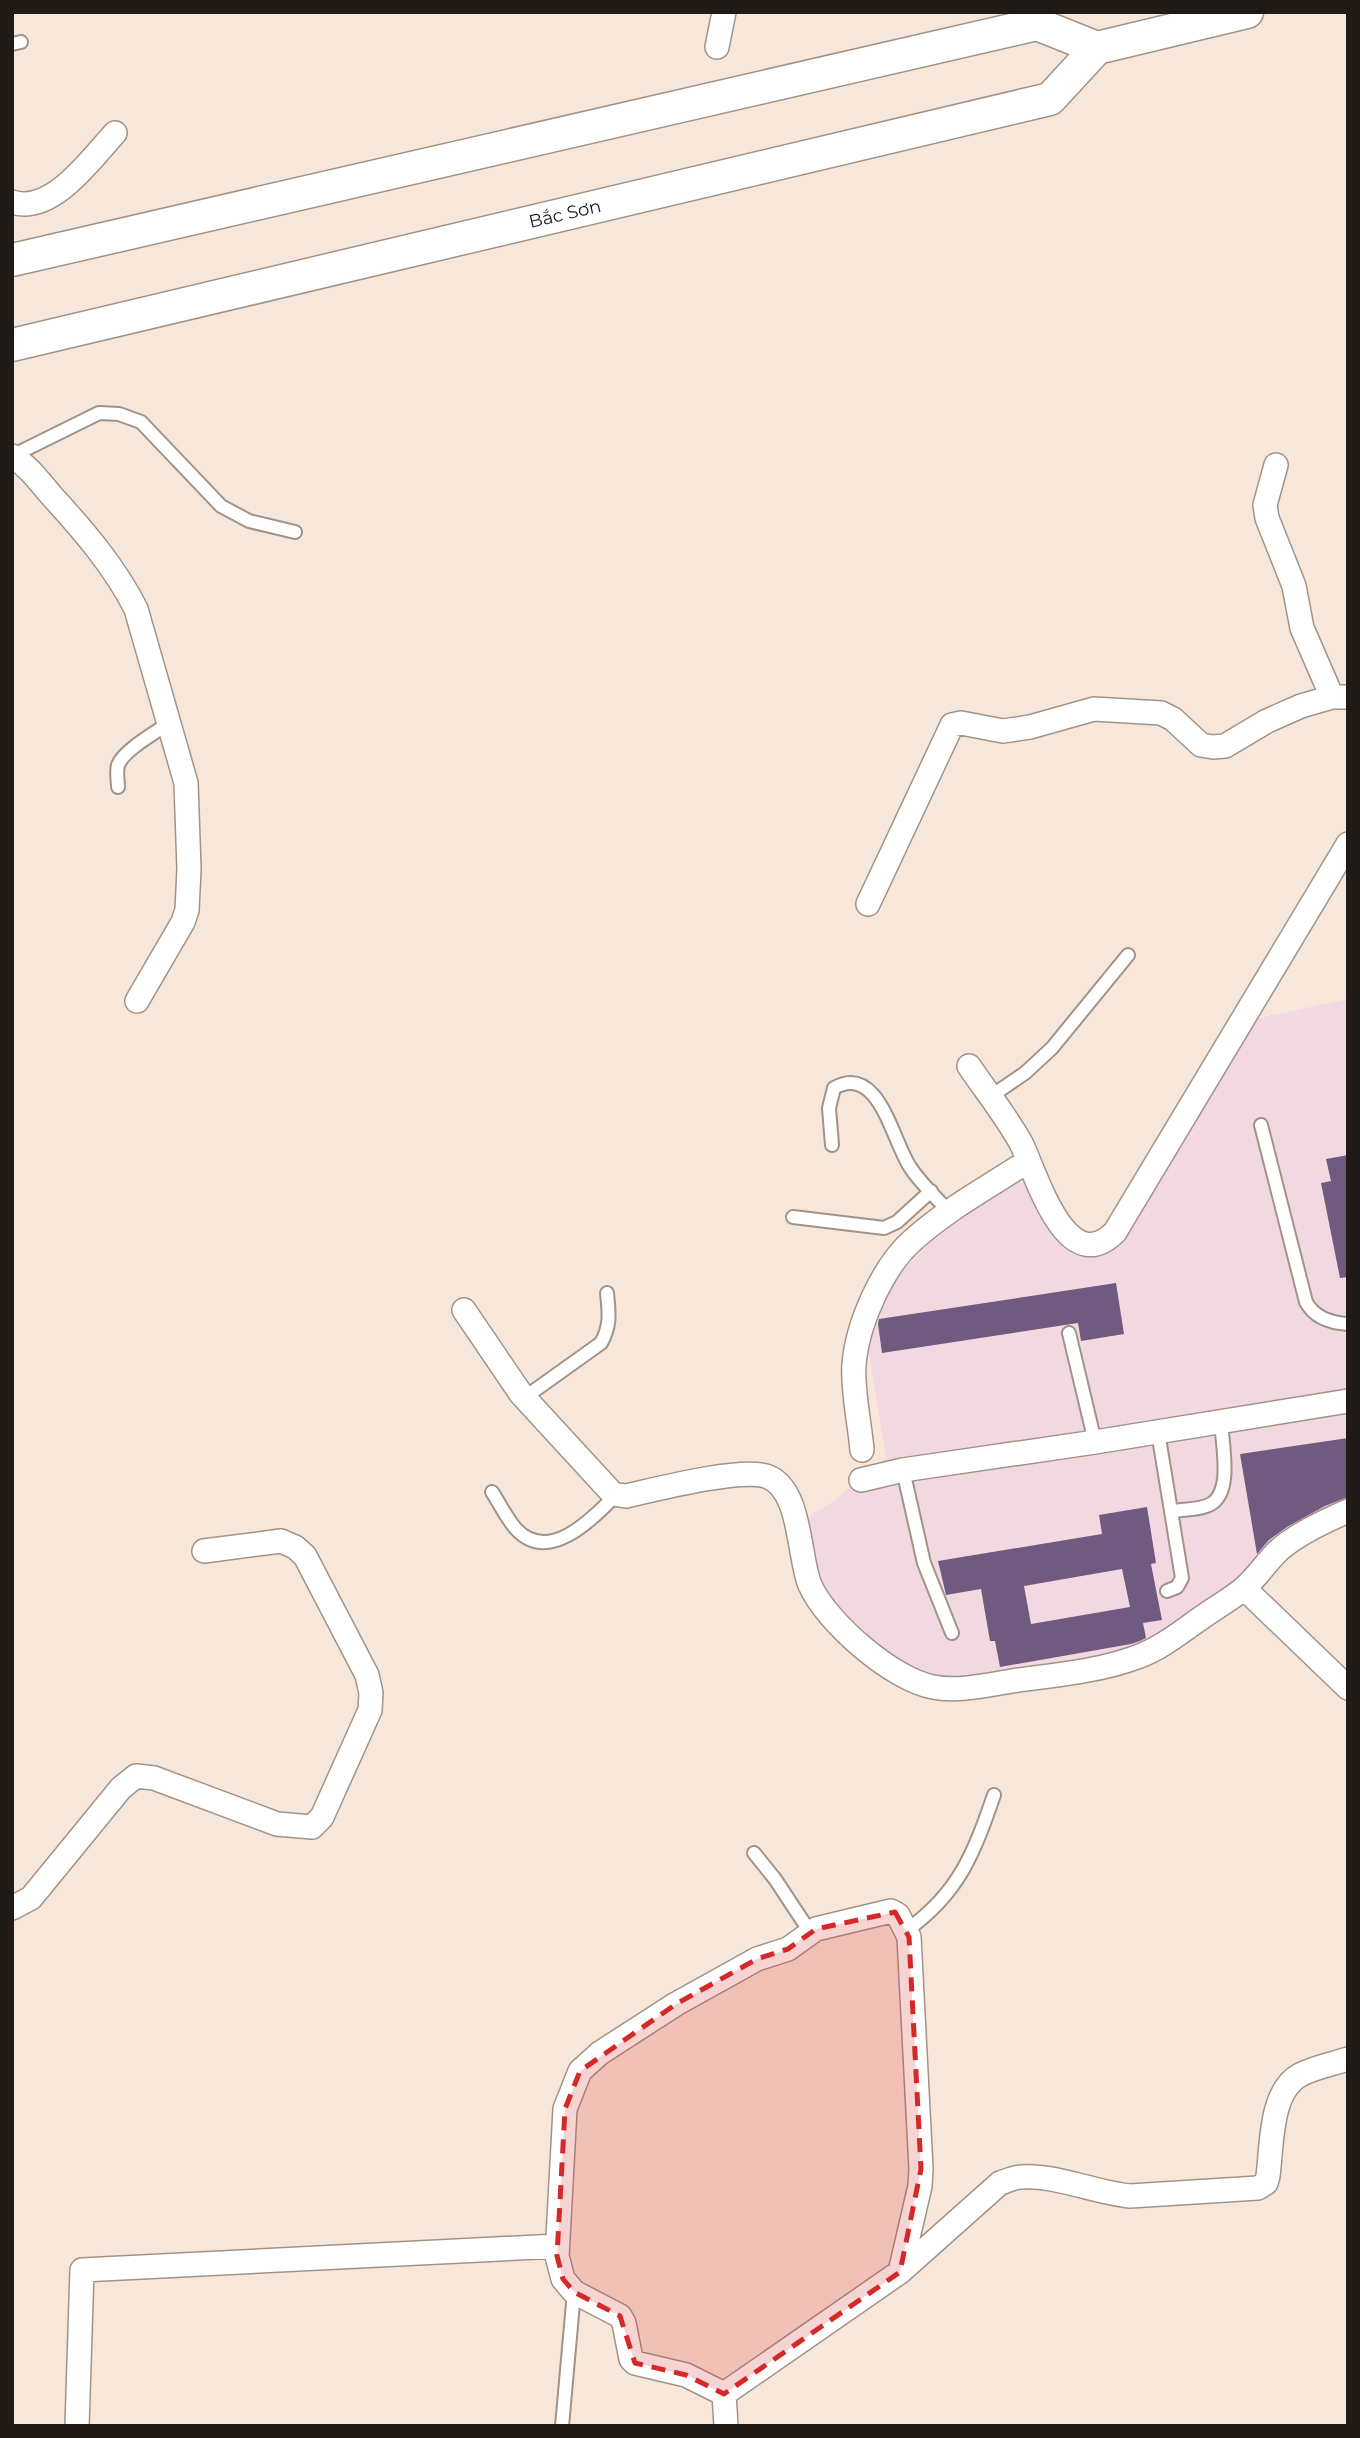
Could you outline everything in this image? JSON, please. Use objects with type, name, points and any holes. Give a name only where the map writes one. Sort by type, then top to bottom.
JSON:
[{"type":"main road","points":[[12,260],[1037,24],[1097,48],[1247,12]]},
{"type":"main road","name":"Bắc Sơn","points":[[12,345],[1050,99],[1097,48]]},
{"type":"street","points":[[717,47],[724,12]]},
{"type":"street","points":[[12,202],[28,205],[39,203],[62,189],[115,133]]},
{"type":"street","points":[[12,456],[26,467],[85,531],[127,590],[136,610],[186,783],[189,869],[187,910],[183,922],[137,1001]]},
{"type":"street","points":[[868,904],[952,725],[961,723],[1003,731],[1030,727],[1094,709],[1160,713],[1173,719],[1201,745],[1213,747],[1225,746],[1267,721],[1301,706],[1340,697],[1302,628],[1294,586],[1267,518],[1265,505],[1276,465]]},
{"type":"street","points":[[969,1066],[1021,1143],[1046,1202],[1068,1235],[1091,1246],[1105,1242],[1122,1220],[1348,844]]},
{"type":"street","points":[[862,1450],[854,1366],[865,1312],[879,1287],[911,1241],[1028,1161]]},
{"type":"street","points":[[464,1310],[524,1398],[605,1488],[616,1496],[744,1473],[768,1476],[778,1484],[790,1501],[809,1582],[816,1598],[864,1648],[891,1669],[934,1688],[967,1688],[1073,1672],[1135,1658],[1158,1648],[1244,1588],[1280,1549],[1348,1511]]},
{"type":"street","points":[[861,1480],[903,1470],[1348,1401]]},
{"type":"street","points":[[12,1908],[31,1898],[121,1788],[136,1776],[154,1778],[277,1825],[312,1827],[322,1817],[370,1710],[368,1675],[305,1556],[295,1547],[281,1541],[204,1551]]},
{"type":"street","points":[[1244,1588],[1348,1688]]},
{"type":"street","points":[[724,2393],[686,2375],[635,2363],[631,2359],[624,2323],[620,2316],[574,2292],[563,2279],[557,2246],[565,2109],[580,2071],[600,2053],[676,2004],[757,1959],[788,1949],[810,1932],[891,1911],[898,1915],[907,1930],[921,2169],[920,2186],[901,2272]]},
{"type":"street","points":[[724,2393],[901,2272],[1000,2183],[1018,2177],[1035,2177],[1112,2195],[1130,2196],[1258,2188],[1266,2183],[1268,2176],[1278,2100],[1286,2087],[1299,2075],[1348,2059]]},
{"type":"street","points":[[77,2426],[82,2270],[557,2246]]},
{"type":"street","points":[[724,2393],[726,2426]]},
{"type":"lane","points":[[12,456],[99,413],[119,414],[141,422],[221,506],[248,521],[295,532]]},
{"type":"lane","points":[[118,788],[117,769],[126,754],[169,723]]},
{"type":"lane","points":[[990,1097],[1024,1073],[1052,1048],[1128,955]]},
{"type":"lane","points":[[832,1145],[828,1108],[834,1088],[844,1083],[855,1083],[866,1088],[880,1101],[903,1156],[950,1213]]},
{"type":"lane","points":[[1261,1125],[1306,1302],[1310,1309],[1320,1316],[1348,1324]]},
{"type":"lane","points":[[793,1217],[884,1228],[897,1222],[931,1191]]},
{"type":"lane","points":[[524,1398],[601,1342],[608,1331],[610,1321],[607,1293]]},
{"type":"lane","points":[[1069,1334],[1095,1442]]},
{"type":"lane","points":[[1173,1511],[1209,1505],[1221,1496],[1224,1485],[1221,1421]]},
{"type":"lane","points":[[1158,1432],[1182,1578],[1177,1587],[1167,1591]]},
{"type":"lane","points":[[903,1470],[924,1563],[953,1633]]},
{"type":"lane","points":[[492,1492],[516,1529],[527,1538],[538,1542],[558,1540],[578,1530],[616,1496]]},
{"type":"lane","points":[[907,1930],[943,1901],[962,1872],[978,1843],[994,1794]]},
{"type":"lane","points":[[754,1853],[810,1932]]},
{"type":"lane","points":[[562,2426],[574,2292]]},
{"type":"highlighted area","points":[[895,1912],[909,1937],[921,2169],[900,2272],[724,2394],[686,2375],[635,2363],[620,2316],[574,2292],[563,2279],[557,2256],[565,2109],[580,2071],[676,2004],[757,1959],[788,1949],[816,1929]]},
{"type":"shaded area","points":[[1348,999],[1348,1505],[1236,1585],[1125,1657],[936,1683],[875,1649],[815,1583],[808,1526],[811,1514],[830,1504],[886,1458],[868,1348],[873,1318],[895,1279],[940,1232],[1014,1182],[1030,1184],[1095,1255],[1255,1019]]},
{"type":"building","points":[[1348,1155],[1348,1277],[1340,1278],[1321,1183],[1331,1181],[1326,1159]]},
{"type":"building","points":[[1116,1283],[1124,1334],[1081,1341],[1078,1323],[882,1353],[879,1319]]},
{"type":"building","points":[[1348,1438],[1348,1497],[1287,1527],[1269,1540],[1257,1554],[1240,1454]]},
{"type":"building","points":[[1147,1507],[1156,1563],[1151,1564],[1162,1620],[1143,1623],[1146,1638],[1131,1644],[1000,1667],[995,1641],[990,1641],[981,1589],[946,1595],[938,1561],[1102,1534],[1099,1515]],"holes":[[[1122,1569],[1130,1607],[1031,1624],[1024,1586]]]}]
